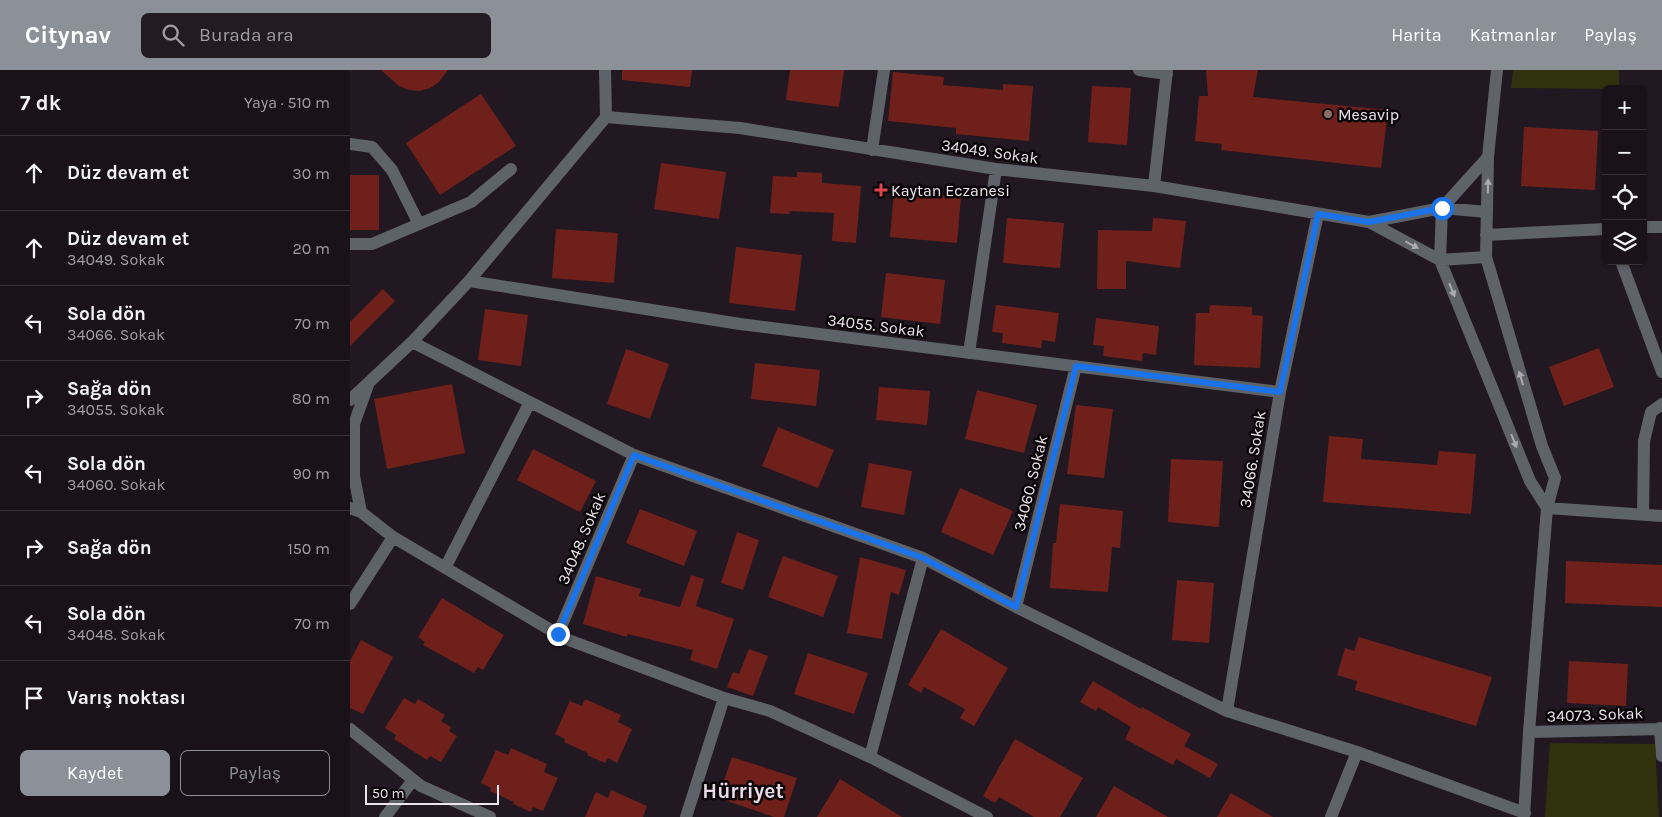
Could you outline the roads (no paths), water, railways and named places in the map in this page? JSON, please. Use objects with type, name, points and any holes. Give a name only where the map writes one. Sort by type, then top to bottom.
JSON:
[{"type":"street","points":[[350,400],[370,379],[412,342],[469,281],[606,117],[605,70]]},
{"type":"street","points":[[872,150],[884,70]]},
{"type":"street","points":[[1140,70],[1167,72],[1154,186]]},
{"type":"street","points":[[412,342],[634,455],[923,558],[1016,607],[1228,711],[1357,752],[1524,815],[1547,508],[1555,478],[1542,446],[1486,257],[1488,157],[1498,70]]},
{"type":"street","name":"34049. Sokak","points":[[606,117],[740,128],[996,169],[1154,186],[1369,222]]},
{"type":"street","points":[[350,144],[372,147],[392,170],[419,224]]},
{"type":"street","points":[[1488,157],[1442,208],[1440,260],[1530,480],[1547,508]]},
{"type":"street","points":[[350,244],[372,244],[471,202],[511,169]]},
{"type":"street","points":[[969,353],[996,169]]},
{"type":"street","points":[[1369,222],[1442,208],[1487,212]]},
{"type":"street","name":"34066. Sokak","points":[[1228,711],[1280,392],[1318,214]]},
{"type":"street","points":[[1369,222],[1440,260],[1486,257]]},
{"type":"street","points":[[1647,227],[1662,227]]},
{"type":"street","points":[[1486,235],[1602,229]]},
{"type":"street","points":[[1622,265],[1662,372]]},
{"type":"street","name":"34055. Sokak","points":[[469,281],[740,324],[1280,392]]},
{"type":"street","name":"34060. Sokak","points":[[1016,607],[1076,366]]},
{"type":"street","points":[[370,379],[354,424],[355,510],[393,537],[558,634],[724,698],[770,711],[870,757],[987,817]]},
{"type":"street","points":[[444,568],[530,402]]},
{"type":"street","points":[[1643,515],[1644,441],[1651,412],[1662,404]]},
{"type":"street","name":"34048. Sokak","points":[[558,634],[634,455]]},
{"type":"street","points":[[1547,508],[1662,516]]},
{"type":"street","points":[[350,604],[393,537]]},
{"type":"street","points":[[870,757],[923,558]]},
{"type":"street","points":[[686,817],[724,698]]},
{"type":"street","points":[[350,728],[413,780],[490,817]]},
{"type":"street","points":[[1661,728],[1662,756]]},
{"type":"street","name":"34073. Sokak","points":[[1529,732],[1661,728]]},
{"type":"street","points":[[1331,817],[1357,752]]},
{"type":"street","points":[[385,817],[413,780]]},
{"type":"place","name":"Mesavip","points":[[1328,114]]},
{"type":"place","name":"Kaytan Eczanesi","points":[[881,190]]},
{"type":"district","name":"Hürriyet","points":[[743,791]]}]
